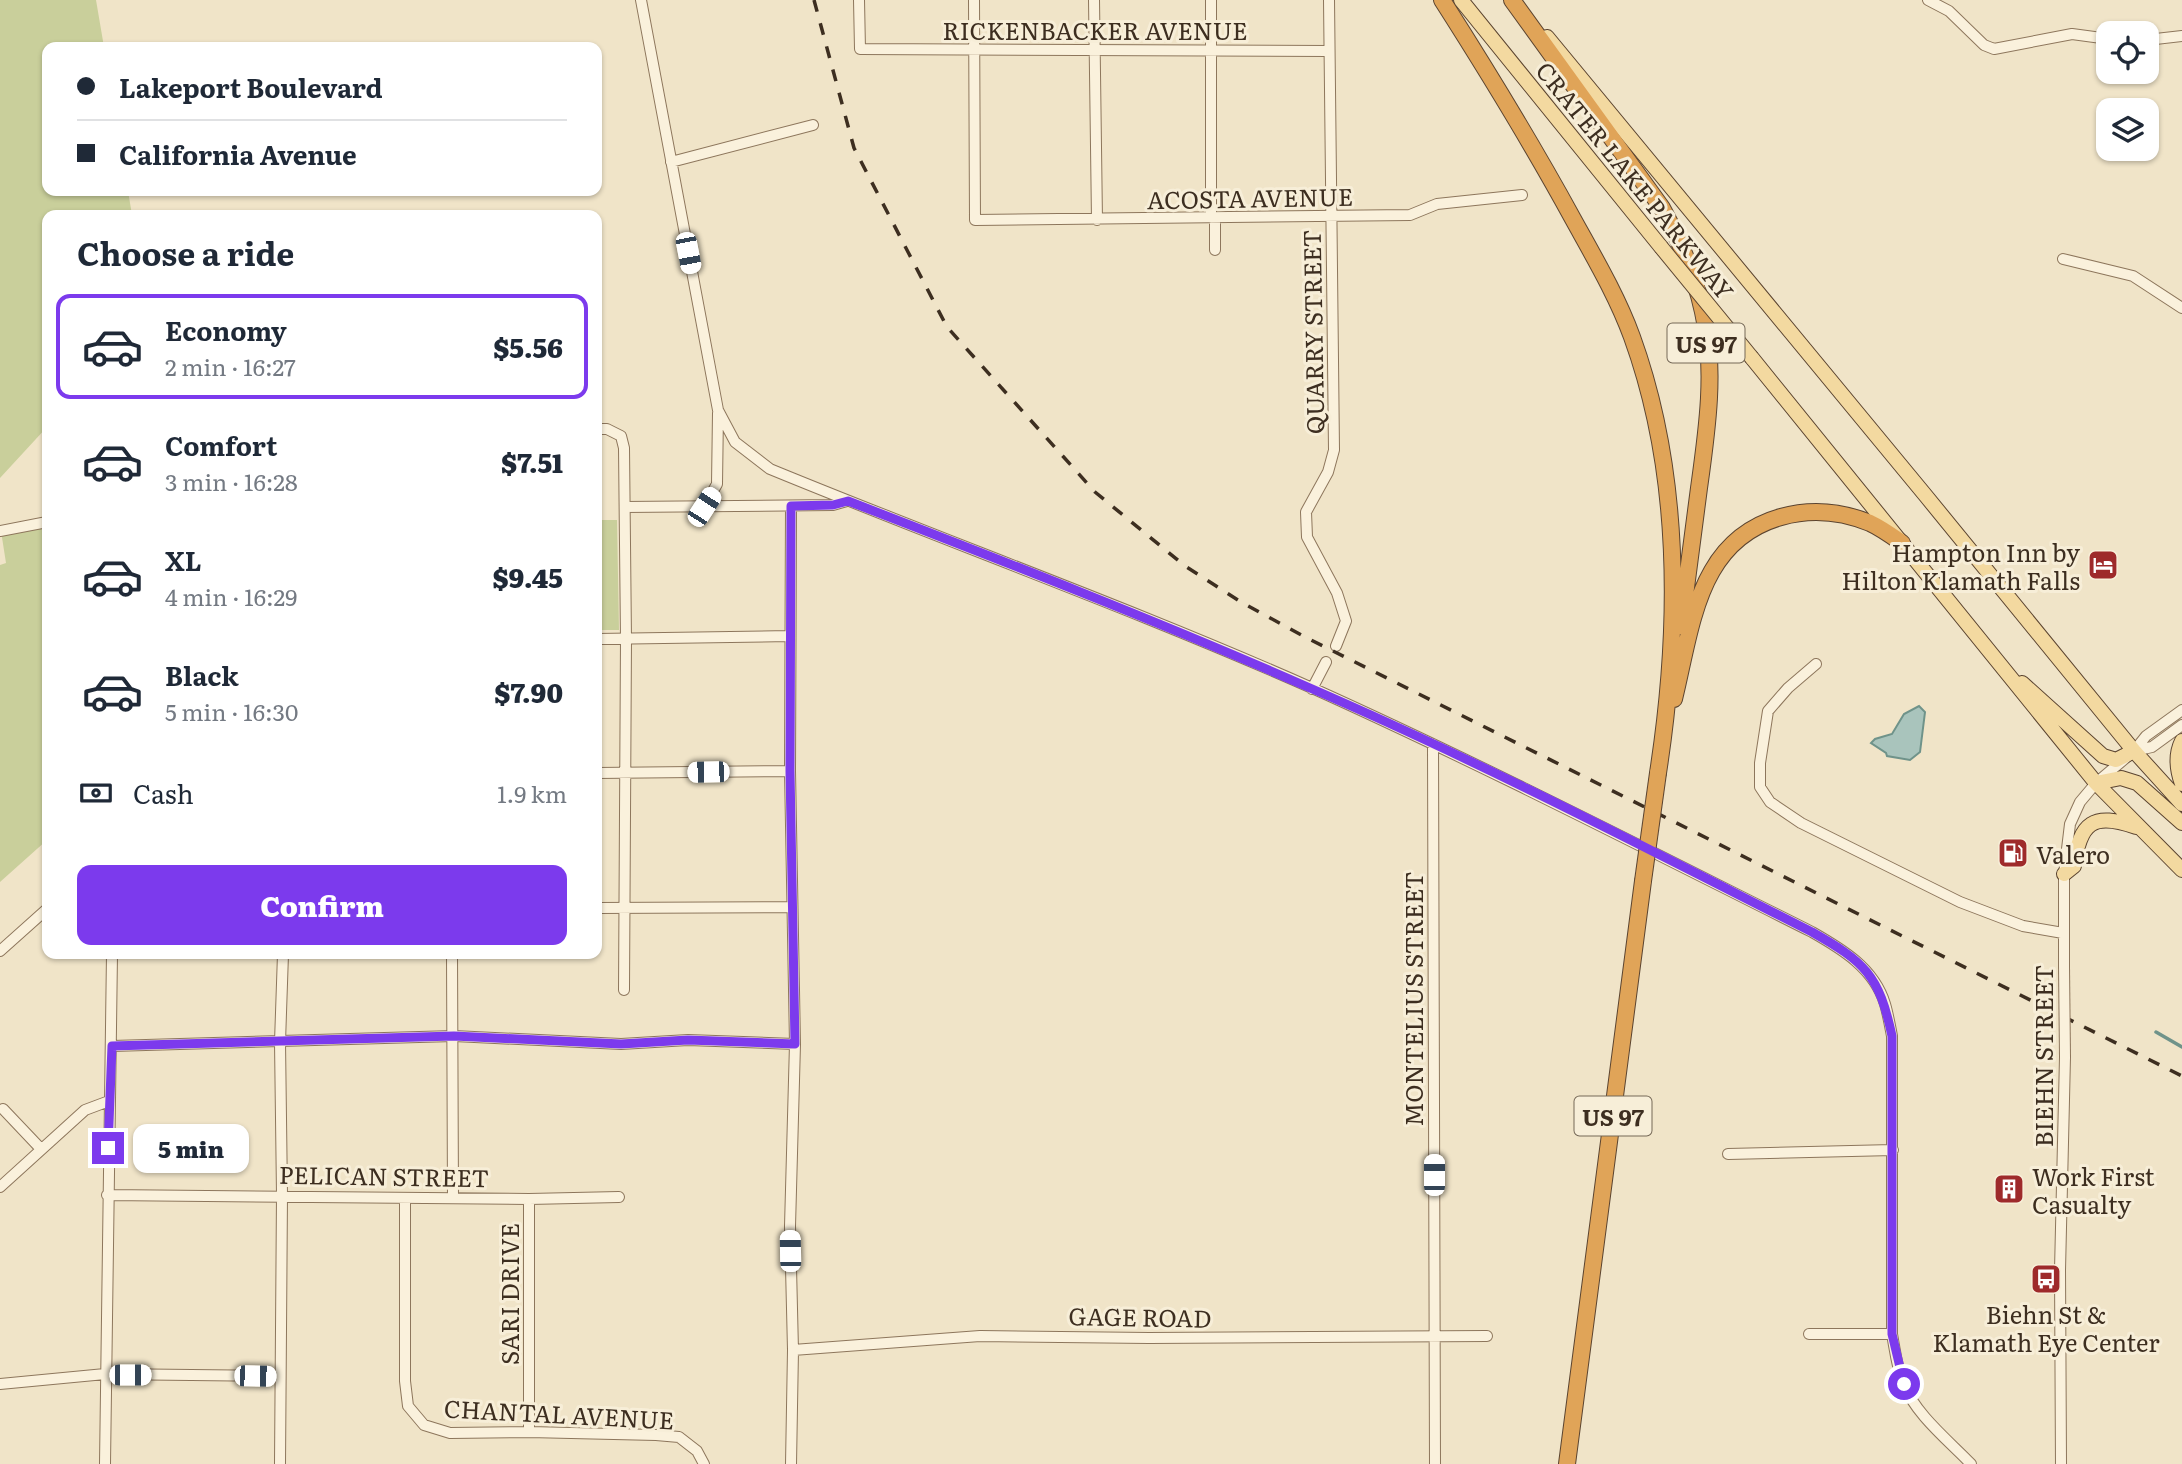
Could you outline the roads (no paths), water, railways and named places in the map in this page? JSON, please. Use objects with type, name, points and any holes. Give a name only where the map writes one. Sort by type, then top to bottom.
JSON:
[{"type":"highway","name":"US 97","points":[[1442,0],[1497,87],[1601,270],[1635,348],[1649,394],[1662,454],[1673,545],[1672,614],[1664,739]]},
{"type":"highway","name":"US 97","points":[[1514,0],[1662,208],[1691,270],[1703,313],[1708,371],[1707,424],[1643,881],[1567,1464]]},
{"type":"highway","points":[[1664,739],[1698,604],[1712,571],[1732,546],[1756,525],[1783,515],[1813,511],[1871,523],[1902,543]]},
{"type":"main road","name":"CRATER LAKE PARKWAY","points":[[1461,0],[2096,783],[2182,870]]},
{"type":"main road","name":"CRATER LAKE PARKWAY","points":[[1514,0],[1909,474],[2134,751],[2182,804]]},
{"type":"main road","points":[[2006,672],[2030,688],[2095,751],[2116,760],[2134,751]]},
{"type":"main road","points":[[2182,741],[2178,751],[2178,771],[2182,784]]},
{"type":"main road","points":[[2096,783],[2121,778],[2137,783],[2182,823]]},
{"type":"main road","points":[[2064,874],[2074,866],[2078,840],[2086,828],[2095,823],[2116,820],[2140,828]]},
{"type":"street","points":[[640,0],[718,410],[717,484],[704,507]]},
{"type":"street","name":"RICKENBACKER AVENUE","points":[[859,0],[860,50],[1329,51]]},
{"type":"street","points":[[974,0],[974,51]]},
{"type":"street","points":[[1094,0],[1097,220]]},
{"type":"street","points":[[1211,0],[1215,250]]},
{"type":"street","name":"QUARRY STREET","points":[[1329,0],[1334,450],[1328,472],[1306,512],[1307,537],[1337,593],[1346,621],[1336,646]]},
{"type":"street","points":[[1928,0],[1949,11],[1984,45],[1994,49],[2072,34],[2096,37]]},
{"type":"street","points":[[2159,39],[2182,36]]},
{"type":"street","name":"ACOSTA AVENUE","points":[[974,51],[975,220],[1410,215],[1437,204],[1522,195]]},
{"type":"street","points":[[671,162],[813,125]]},
{"type":"street","points":[[2063,259],[2133,276],[2182,308]]},
{"type":"street","points":[[718,410],[735,442],[770,469],[1312,688],[1640,846],[1812,932],[1846,952],[1871,976],[1885,1002],[1892,1036],[1892,1334],[1904,1384],[1919,1410],[1971,1464]]},
{"type":"street","points":[[602,429],[621,436],[624,448],[624,990]]},
{"type":"street","points":[[625,507],[833,505],[848,501]]},
{"type":"street","points":[[791,506],[790,771],[795,1044],[790,1226],[793,1350],[791,1464]]},
{"type":"street","points":[[0,531],[42,523]]},
{"type":"street","points":[[602,639],[789,636]]},
{"type":"street","points":[[1312,688],[1326,662]]},
{"type":"street","points":[[1816,664],[1788,688],[1768,711],[1760,763],[1760,787],[1770,802],[1801,823],[1960,902],[2024,926],[2063,933]]},
{"type":"street","points":[[2134,751],[2146,736],[2182,710]]},
{"type":"street","points":[[2134,751],[2152,747],[2182,725]]},
{"type":"street","name":"MONTELIUS STREET","points":[[1433,744],[1435,1464]]},
{"type":"street","name":"BIEHN STREET","points":[[2061,1464],[2064,874],[2070,824],[2080,802],[2096,783],[2134,751]]},
{"type":"street","points":[[602,773],[790,771]]},
{"type":"street","points":[[602,908],[792,907]]},
{"type":"street","points":[[0,951],[42,913]]},
{"type":"street","points":[[105,1464],[107,1195],[113,959]]},
{"type":"street","points":[[280,1464],[280,1042],[283,959]]},
{"type":"street","points":[[452,959],[453,1197]]},
{"type":"street","points":[[112,1046],[454,1036],[621,1044],[688,1040],[795,1044]]},
{"type":"street","points":[[0,1187],[85,1110],[109,1101]]},
{"type":"street","points":[[4,1109],[41,1149]]},
{"type":"street","points":[[1728,1154],[1893,1150]]},
{"type":"street","name":"PELICAN STREET","points":[[107,1195],[529,1199],[619,1197]]},
{"type":"street","name":"CHANTAL AVENUE","points":[[405,1198],[405,1381],[408,1406],[424,1425],[450,1433],[529,1432],[680,1437],[696,1451],[704,1464]]},
{"type":"street","name":"SARI DRIVE","points":[[529,1199],[529,1432]]},
{"type":"street","points":[[1809,1334],[1892,1334]]},
{"type":"street","name":"GAGE ROAD","points":[[793,1350],[980,1336],[1487,1336]]},
{"type":"street","points":[[0,1384],[105,1374],[280,1376]]},
{"type":"water","points":[[1919,706],[1925,712],[1920,752],[1910,760],[1887,756],[1871,743],[1875,739],[1892,734],[1904,714]]},
{"type":"waterway","points":[[2156,1032],[2182,1047]]},
{"type":"railway","points":[[814,0],[854,148],[947,327],[1095,492],[1185,566],[1241,602],[1307,638],[2182,1076]]},
{"type":"place","name":"Hampton Inn by Hilton Klamath Falls","points":[[2103,565]]},
{"type":"place","name":"Valero","points":[[2013,853]]},
{"type":"place","name":"Work First Casualty","points":[[2009,1189]]},
{"type":"place","name":"Biehn St & Klamath Eye Center","points":[[2046,1279]]}]
